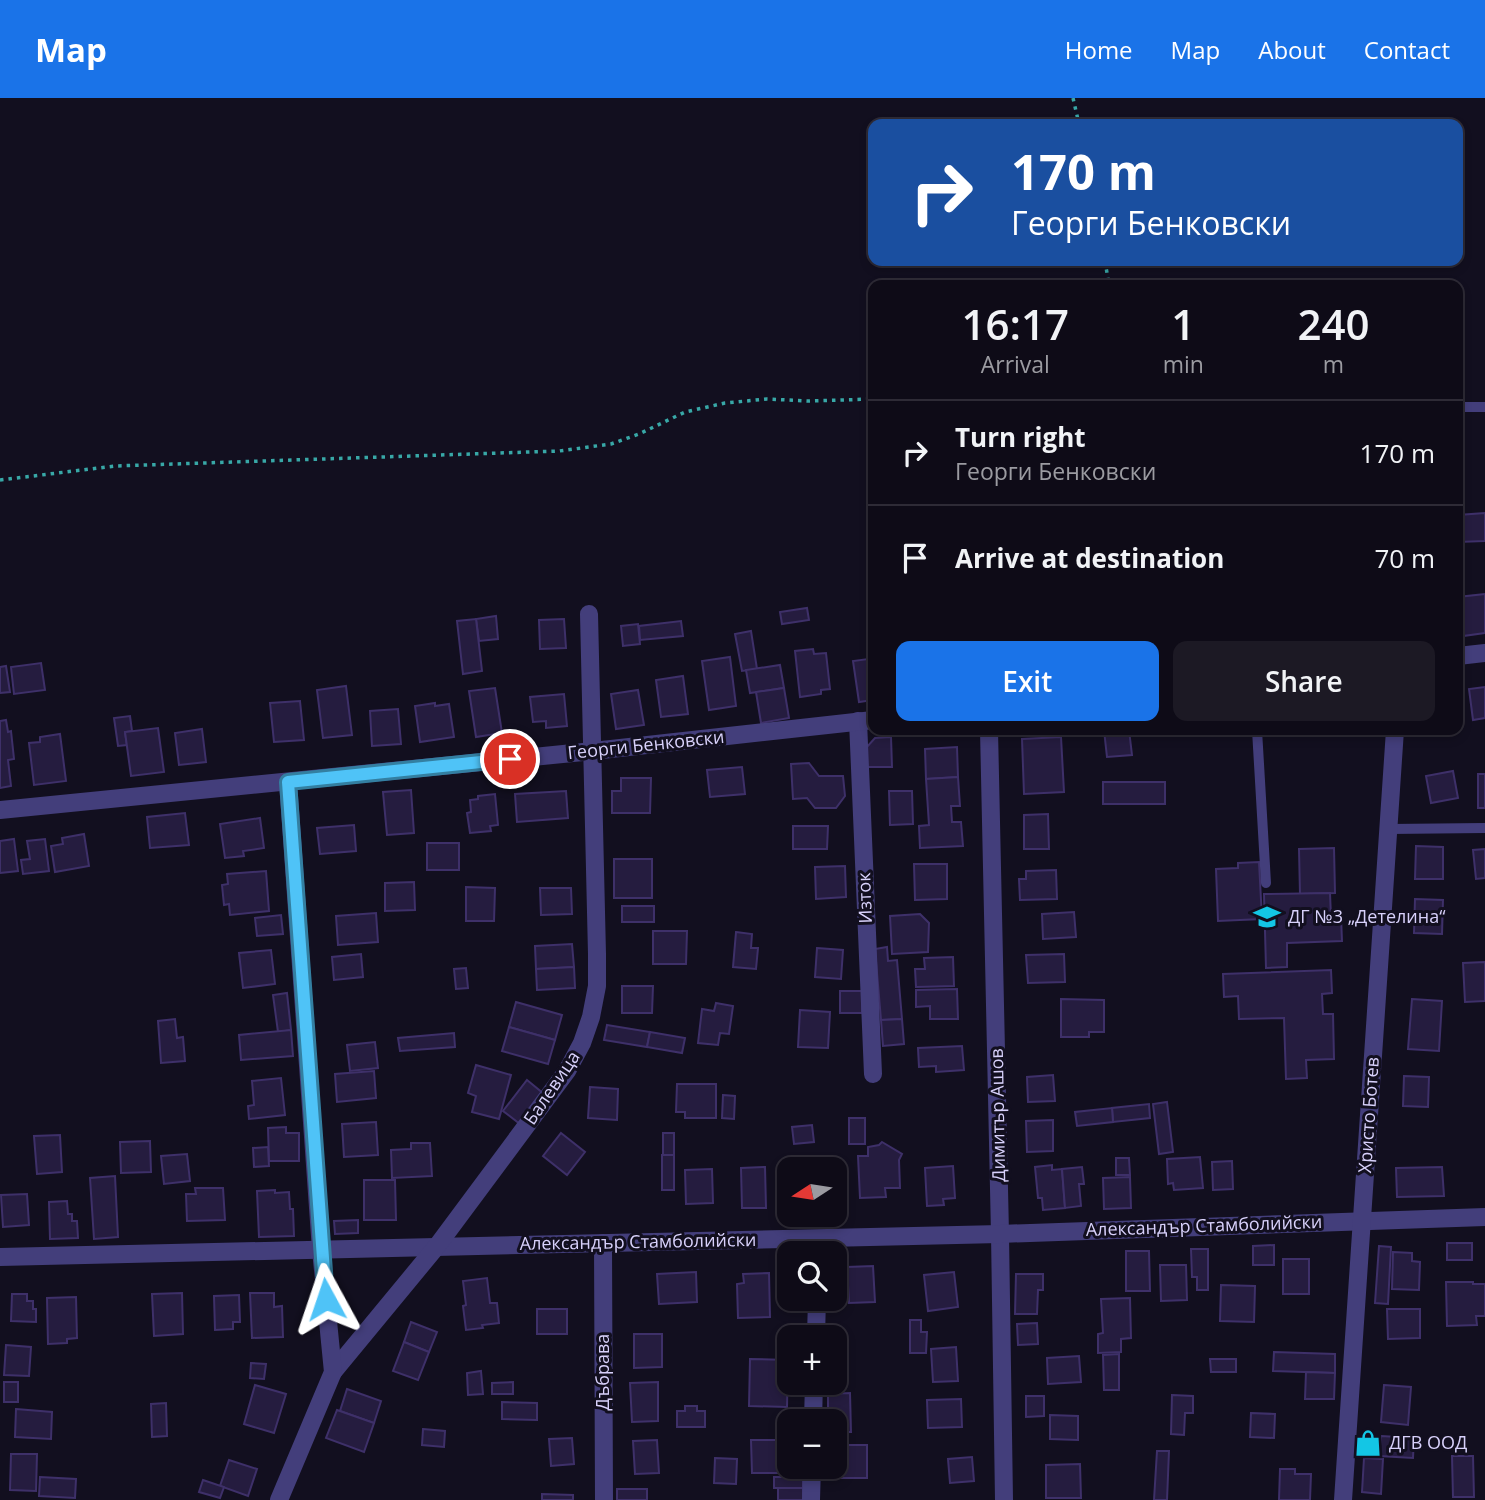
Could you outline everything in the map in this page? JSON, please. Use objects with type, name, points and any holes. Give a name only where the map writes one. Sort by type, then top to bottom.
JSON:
[{"type":"street","name":"Балевица","points":[[332,1372],[437,1246],[567,1071],[582,1043],[591,1017],[597,986],[597,954],[589,614]]},
{"type":"street","points":[[1463,655],[1485,653]]},
{"type":"street","name":"Георги Бенковски","points":[[0,810],[866,721]]},
{"type":"street","name":"Изток","points":[[866,721],[873,1074]]},
{"type":"street","name":"Димитър Ашов","points":[[989,735],[1003,1500]]},
{"type":"street","name":"Христо Ботев","points":[[1343,1500],[1395,735]]},
{"type":"street","points":[[279,1500],[332,1372],[288,782]]},
{"type":"street","name":"Александър Стамболийски","points":[[847,1244],[1000,1234],[1485,1217]]},
{"type":"street","name":"Александър Стамболийски","points":[[0,1257],[603,1243],[777,1245]]},
{"type":"street","name":"Дъбрава","points":[[603,1243],[604,1500]]},
{"type":"street","points":[[811,1500],[812,1479]]},
{"type":"lane","points":[[1463,407],[1485,407]]},
{"type":"lane","points":[[1257,735],[1266,883]]},
{"type":"lane","points":[[1389,829],[1485,828]]},
{"type":"path","points":[[1073,98],[1078,119]]},
{"type":"path","points":[[0,480],[115,466],[559,450],[611,444],[685,412],[725,403],[767,399],[868,399]]},
{"type":"building","points":[[1485,513],[1485,541],[1463,542],[1463,515]]},
{"type":"building","points":[[1485,594],[1485,633],[1463,636],[1463,596]]},
{"type":"building","points":[[807,608],[809,620],[782,624],[780,612]]},
{"type":"building","points":[[496,616],[498,639],[479,641],[476,619]]},
{"type":"building","points":[[476,619],[482,671],[463,674],[457,621]]},
{"type":"building","points":[[564,619],[566,648],[540,649],[539,620]]},
{"type":"building","points":[[681,621],[683,636],[640,640],[639,626]]},
{"type":"building","points":[[638,624],[640,644],[623,646],[621,626]]},
{"type":"building","points":[[751,631],[757,669],[742,671],[735,634]]},
{"type":"building","points":[[813,649],[814,654],[826,653],[830,689],[821,690],[821,694],[800,697],[795,651]]},
{"type":"building","points":[[730,657],[736,706],[709,710],[702,661]]},
{"type":"building","points":[[868,659],[868,701],[859,702],[853,661]]},
{"type":"building","points":[[41,663],[45,690],[14,694],[11,667]]},
{"type":"building","points":[[780,665],[784,688],[750,693],[746,670]]},
{"type":"building","points":[[6,666],[10,692],[0,693],[0,667]]},
{"type":"building","points":[[683,676],[688,714],[661,717],[656,680]]},
{"type":"building","points":[[346,686],[352,735],[323,738],[317,690]]},
{"type":"building","points":[[1485,687],[1485,718],[1473,720],[1469,689]]},
{"type":"building","points":[[495,688],[502,733],[476,737],[469,691]]},
{"type":"building","points":[[784,688],[789,718],[761,723],[756,692]]},
{"type":"building","points":[[638,690],[644,725],[616,729],[611,694]]},
{"type":"building","points":[[564,694],[567,726],[546,728],[546,721],[533,722],[530,697]]},
{"type":"building","points":[[300,701],[304,740],[274,742],[270,703]]},
{"type":"building","points":[[435,703],[435,706],[449,704],[454,737],[420,742],[415,706]]},
{"type":"building","points":[[398,709],[401,744],[372,746],[370,711]]},
{"type":"building","points":[[130,716],[132,731],[125,732],[127,745],[118,746],[114,718]]},
{"type":"building","points":[[6,720],[8,732],[11,731],[14,759],[8,760],[11,786],[0,788],[0,721]]},
{"type":"building","points":[[158,728],[164,772],[131,776],[125,732]]},
{"type":"building","points":[[202,729],[206,762],[179,765],[175,733]]},
{"type":"building","points":[[60,734],[66,781],[34,785],[29,743],[40,742],[40,737]]},
{"type":"building","points":[[1105,735],[1130,735],[1132,755],[1107,757]]},
{"type":"building","points":[[891,737],[892,767],[866,767],[865,749],[875,738]]},
{"type":"building","points":[[1061,737],[1064,792],[1024,794],[1022,739]]},
{"type":"building","points":[[957,747],[958,777],[926,779],[925,749]]},
{"type":"building","points":[[809,763],[819,776],[843,776],[845,796],[836,808],[815,808],[807,798],[793,799],[791,764]]},
{"type":"building","points":[[742,767],[745,794],[710,797],[707,770]]},
{"type":"building","points":[[1453,771],[1458,798],[1431,803],[1426,776]]},
{"type":"building","points":[[1478,774],[1485,774],[1485,808],[1478,808]]},
{"type":"building","points":[[958,777],[960,806],[951,806],[952,822],[961,822],[963,846],[920,848],[919,826],[929,825],[926,779]]},
{"type":"building","points":[[621,778],[651,778],[650,813],[612,813],[612,791],[621,791]]},
{"type":"building","points":[[1103,782],[1165,782],[1165,804],[1103,804]]},
{"type":"building","points":[[411,790],[414,833],[387,835],[383,792]]},
{"type":"building","points":[[566,791],[568,818],[517,822],[515,794]]},
{"type":"building","points":[[889,791],[912,791],[913,824],[890,825]]},
{"type":"building","points":[[495,794],[498,825],[490,826],[491,831],[470,833],[467,813],[471,812],[470,800]]},
{"type":"building","points":[[185,813],[189,845],[150,848],[147,817]]},
{"type":"building","points":[[1048,814],[1049,849],[1024,849],[1024,815]]},
{"type":"building","points":[[260,818],[264,848],[243,851],[244,856],[225,858],[220,824]]},
{"type":"building","points":[[354,825],[356,851],[320,854],[317,828]]},
{"type":"building","points":[[793,826],[828,826],[827,849],[793,849]]},
{"type":"building","points":[[84,834],[89,866],[55,872],[51,846],[63,844],[62,838]]},
{"type":"building","points":[[14,839],[18,871],[0,873],[0,841]]},
{"type":"building","points":[[45,839],[49,871],[23,874],[21,860],[30,859],[27,841]]},
{"type":"building","points":[[427,843],[459,843],[459,870],[427,870]]},
{"type":"building","points":[[1416,846],[1443,847],[1443,879],[1415,879]]},
{"type":"building","points":[[1334,848],[1335,893],[1300,894],[1299,849]]},
{"type":"building","points":[[1485,849],[1485,878],[1476,879],[1473,850]]},
{"type":"building","points":[[614,859],[652,859],[652,898],[614,898]]},
{"type":"building","points":[[1259,862],[1262,919],[1218,921],[1216,869],[1238,868],[1238,863]]},
{"type":"building","points":[[914,864],[947,864],[947,899],[915,900]]},
{"type":"building","points":[[845,866],[846,897],[816,899],[815,867]]},
{"type":"building","points":[[1056,870],[1057,899],[1020,900],[1019,879],[1026,879],[1026,871]]},
{"type":"building","points":[[266,871],[269,911],[230,915],[229,904],[224,905],[222,885],[228,884],[227,874]]},
{"type":"building","points":[[414,882],[415,910],[385,911],[385,883]]},
{"type":"building","points":[[466,887],[495,888],[494,921],[466,921]]},
{"type":"building","points":[[540,888],[571,888],[572,914],[541,915]]},
{"type":"building","points":[[1330,893],[1331,917],[1341,917],[1342,941],[1287,943],[1287,967],[1266,968],[1264,894]]},
{"type":"building","points":[[1415,899],[1443,900],[1442,934],[1414,933]]},
{"type":"building","points":[[622,906],[654,906],[654,922],[622,922]]},
{"type":"building","points":[[1074,912],[1076,937],[1043,939],[1042,914]]},
{"type":"building","points":[[376,913],[378,942],[338,945],[336,916]]},
{"type":"building","points":[[920,914],[929,923],[928,952],[892,954],[890,916]]},
{"type":"building","points":[[281,915],[283,934],[257,936],[255,918]]},
{"type":"building","points":[[653,931],[687,931],[686,964],[653,964]]},
{"type":"building","points":[[736,932],[752,934],[751,948],[758,948],[756,969],[733,967]]},
{"type":"building","points":[[572,944],[574,967],[536,969],[535,946]]},
{"type":"building","points":[[887,947],[888,961],[897,960],[902,1019],[881,1020],[875,949]]},
{"type":"building","points":[[817,948],[843,950],[841,979],[815,977]]},
{"type":"building","points":[[271,950],[275,984],[243,988],[239,953]]},
{"type":"building","points":[[361,954],[363,977],[334,980],[332,957]]},
{"type":"building","points":[[1064,954],[1065,982],[1028,983],[1026,955]]},
{"type":"building","points":[[953,957],[954,986],[916,987],[915,969],[925,969],[924,958]]},
{"type":"building","points":[[1485,962],[1485,1001],[1465,1002],[1463,963]]},
{"type":"building","points":[[574,967],[575,988],[537,990],[536,969]]},
{"type":"building","points":[[466,968],[468,988],[456,989],[454,969]]},
{"type":"building","points":[[1331,970],[1332,993],[1322,994],[1323,1014],[1333,1014],[1334,1059],[1306,1060],[1307,1078],[1286,1079],[1284,1018],[1239,1019],[1238,996],[1224,997],[1223,974]]},
{"type":"building","points":[[622,986],[653,986],[652,1013],[622,1013]]},
{"type":"building","points":[[957,989],[958,1019],[930,1019],[930,1006],[916,1007],[916,990]]},
{"type":"building","points":[[840,991],[862,991],[862,1013],[840,1013]]},
{"type":"building","points":[[287,993],[291,1030],[278,1032],[273,995]]},
{"type":"building","points":[[1061,999],[1104,1000],[1104,1032],[1089,1032],[1089,1037],[1061,1037]]},
{"type":"building","points":[[1412,999],[1442,1001],[1439,1051],[1408,1049]]},
{"type":"building","points":[[516,1002],[562,1015],[555,1040],[509,1027]]},
{"type":"building","points":[[716,1003],[733,1006],[729,1034],[720,1033],[718,1045],[698,1043],[702,1009],[714,1011]]},
{"type":"building","points":[[800,1010],[830,1012],[828,1048],[798,1047]]},
{"type":"building","points":[[175,1019],[177,1038],[183,1037],[185,1061],[161,1063],[158,1021]]},
{"type":"building","points":[[902,1019],[904,1044],[883,1046],[881,1020]]},
{"type":"building","points":[[607,1025],[650,1032],[647,1047],[604,1040]]},
{"type":"building","points":[[509,1027],[555,1040],[548,1064],[502,1051]]},
{"type":"building","points":[[291,1030],[293,1056],[241,1060],[239,1035]]},
{"type":"building","points":[[650,1032],[685,1038],[682,1053],[647,1047]]},
{"type":"building","points":[[454,1033],[455,1047],[400,1051],[398,1038]]},
{"type":"building","points":[[375,1042],[378,1068],[350,1071],[347,1045]]},
{"type":"building","points":[[962,1046],[964,1070],[936,1072],[936,1066],[919,1067],[918,1048]]},
{"type":"building","points":[[476,1065],[511,1075],[499,1119],[472,1112],[476,1096],[468,1093]]},
{"type":"building","points":[[374,1071],[376,1098],[337,1102],[335,1074]]},
{"type":"building","points":[[1053,1075],[1055,1101],[1028,1102],[1027,1077]]},
{"type":"building","points":[[1404,1076],[1429,1077],[1428,1107],[1403,1106]]},
{"type":"building","points":[[281,1078],[285,1115],[249,1119],[248,1106],[254,1105],[252,1081]]},
{"type":"building","points":[[527,1080],[544,1094],[520,1124],[503,1111]]},
{"type":"building","points":[[677,1084],[716,1084],[716,1118],[685,1118],[685,1112],[676,1112]]},
{"type":"building","points":[[590,1087],[618,1089],[617,1120],[588,1118]]},
{"type":"building","points":[[723,1095],[735,1096],[734,1119],[722,1118]]},
{"type":"building","points":[[1167,1102],[1173,1152],[1159,1154],[1153,1104]]},
{"type":"building","points":[[1149,1104],[1150,1118],[1113,1122],[1112,1108]]},
{"type":"building","points":[[1112,1108],[1113,1122],[1077,1126],[1075,1112]]},
{"type":"building","points":[[849,1118],[865,1118],[865,1144],[849,1144]]},
{"type":"building","points":[[1053,1120],[1053,1151],[1027,1152],[1026,1121]]},
{"type":"building","points":[[376,1122],[378,1155],[344,1157],[342,1124]]},
{"type":"building","points":[[812,1125],[814,1142],[794,1144],[792,1127]]},
{"type":"building","points":[[286,1127],[286,1133],[299,1133],[299,1161],[269,1161],[268,1128]]},
{"type":"building","points":[[561,1133],[585,1152],[567,1175],[543,1156]]},
{"type":"building","points":[[663,1133],[674,1133],[674,1155],[663,1155]]},
{"type":"building","points":[[60,1135],[62,1172],[37,1174],[34,1136]]},
{"type":"building","points":[[150,1141],[151,1172],[121,1173],[120,1142]]},
{"type":"building","points":[[882,1142],[902,1154],[899,1160],[900,1188],[885,1188],[886,1197],[860,1198],[858,1156],[868,1156],[868,1147]]},
{"type":"building","points":[[411,1143],[430,1143],[432,1176],[392,1178],[391,1150],[411,1149]]},
{"type":"building","points":[[268,1147],[269,1166],[254,1167],[253,1148]]},
{"type":"building","points":[[187,1154],[190,1181],[164,1184],[161,1156]]},
{"type":"building","points":[[662,1155],[674,1155],[674,1190],[662,1190]]},
{"type":"building","points":[[1200,1157],[1203,1188],[1174,1190],[1173,1183],[1168,1184],[1167,1159]]},
{"type":"building","points":[[1116,1158],[1129,1158],[1130,1175],[1116,1175]]},
{"type":"building","points":[[1232,1161],[1233,1189],[1213,1190],[1212,1162]]},
{"type":"building","points":[[1052,1165],[1052,1170],[1062,1169],[1065,1208],[1043,1210],[1042,1198],[1038,1198],[1035,1167]]},
{"type":"building","points":[[953,1166],[955,1198],[943,1199],[944,1205],[927,1206],[925,1168]]},
{"type":"building","points":[[765,1167],[766,1208],[742,1208],[741,1168]]},
{"type":"building","points":[[1082,1167],[1084,1184],[1079,1184],[1081,1206],[1065,1208],[1062,1169]]},
{"type":"building","points":[[1442,1167],[1444,1196],[1397,1197],[1396,1168]]},
{"type":"building","points":[[712,1169],[713,1203],[686,1204],[685,1170]]},
{"type":"building","points":[[115,1176],[118,1237],[94,1239],[90,1178]]},
{"type":"building","points":[[1130,1177],[1131,1208],[1104,1209],[1103,1178]]},
{"type":"building","points":[[364,1180],[395,1180],[396,1220],[364,1220]]},
{"type":"building","points":[[195,1188],[223,1188],[225,1220],[187,1221],[186,1194],[196,1194]]},
{"type":"building","points":[[275,1190],[275,1193],[289,1192],[294,1236],[259,1237],[257,1191]]},
{"type":"building","points":[[27,1194],[29,1225],[3,1227],[1,1195]]},
{"type":"building","points":[[67,1201],[68,1214],[72,1214],[72,1221],[77,1221],[78,1238],[50,1239],[49,1202]]},
{"type":"building","points":[[358,1220],[358,1233],[335,1234],[334,1221]]},
{"type":"building","points":[[1447,1243],[1472,1243],[1472,1260],[1447,1260]]},
{"type":"building","points":[[1274,1245],[1274,1265],[1253,1265],[1253,1246]]},
{"type":"building","points":[[1379,1246],[1391,1247],[1388,1304],[1375,1303]]},
{"type":"building","points":[[1191,1249],[1208,1249],[1208,1290],[1197,1290],[1197,1277],[1192,1277]]},
{"type":"building","points":[[1126,1251],[1149,1251],[1150,1291],[1126,1291]]},
{"type":"building","points":[[1393,1252],[1412,1253],[1412,1261],[1420,1262],[1419,1290],[1392,1289]]},
{"type":"building","points":[[1283,1259],[1309,1259],[1309,1294],[1283,1294]]},
{"type":"building","points":[[1160,1265],[1186,1265],[1187,1300],[1161,1301]]},
{"type":"building","points":[[873,1266],[875,1302],[849,1303],[847,1267]]},
{"type":"building","points":[[696,1272],[697,1302],[659,1304],[657,1274]]},
{"type":"building","points":[[954,1272],[958,1307],[928,1311],[924,1275]]},
{"type":"building","points":[[769,1273],[770,1317],[738,1318],[737,1284],[744,1283],[743,1274]]},
{"type":"building","points":[[1016,1274],[1043,1274],[1043,1290],[1038,1290],[1037,1314],[1015,1314]]},
{"type":"building","points":[[487,1278],[490,1303],[497,1303],[499,1323],[466,1330],[463,1281]]},
{"type":"building","points":[[1446,1282],[1485,1284],[1485,1316],[1476,1316],[1477,1325],[1447,1326]]},
{"type":"building","points":[[1221,1285],[1255,1286],[1254,1322],[1220,1321]]},
{"type":"building","points":[[182,1293],[183,1334],[154,1336],[152,1294]]},
{"type":"building","points":[[250,1293],[274,1293],[274,1307],[282,1306],[283,1337],[252,1338]]},
{"type":"building","points":[[12,1294],[27,1294],[27,1301],[33,1301],[36,1322],[11,1321]]},
{"type":"building","points":[[239,1295],[240,1322],[233,1322],[233,1329],[215,1330],[214,1296]]},
{"type":"building","points":[[76,1297],[77,1338],[67,1339],[67,1343],[48,1344],[47,1298]]},
{"type":"building","points":[[1130,1298],[1131,1338],[1121,1339],[1121,1352],[1098,1353],[1098,1334],[1103,1333],[1101,1299]]},
{"type":"building","points":[[537,1309],[567,1309],[567,1334],[537,1334]]},
{"type":"building","points":[[1387,1309],[1420,1309],[1420,1338],[1388,1339]]},
{"type":"building","points":[[910,1320],[921,1320],[921,1332],[927,1332],[926,1353],[910,1353]]},
{"type":"building","points":[[411,1322],[437,1332],[429,1352],[404,1342]]},
{"type":"building","points":[[1037,1323],[1038,1344],[1018,1345],[1017,1324]]},
{"type":"building","points":[[634,1334],[662,1334],[662,1367],[634,1368]]},
{"type":"building","points":[[404,1342],[429,1352],[418,1380],[393,1371]]},
{"type":"building","points":[[6,1345],[31,1347],[29,1376],[4,1375]]},
{"type":"building","points":[[956,1347],[958,1381],[933,1382],[931,1349]]},
{"type":"building","points":[[1274,1352],[1335,1354],[1335,1373],[1273,1371]]},
{"type":"building","points":[[1119,1354],[1119,1390],[1104,1390],[1103,1355]]},
{"type":"building","points":[[1079,1356],[1081,1382],[1048,1384],[1047,1358]]},
{"type":"building","points":[[750,1359],[777,1360],[777,1395],[787,1395],[787,1407],[749,1406]]},
{"type":"building","points":[[1210,1359],[1236,1359],[1236,1372],[1211,1372]]},
{"type":"building","points":[[251,1363],[266,1364],[264,1379],[250,1378]]},
{"type":"building","points":[[481,1371],[483,1394],[468,1395],[467,1373]]},
{"type":"building","points":[[1306,1372],[1335,1373],[1334,1399],[1305,1399]]},
{"type":"building","points":[[4,1382],[18,1382],[18,1402],[4,1402]]},
{"type":"building","points":[[513,1382],[513,1394],[492,1394],[492,1383]]},
{"type":"building","points":[[658,1382],[658,1421],[632,1422],[630,1383]]},
{"type":"building","points":[[255,1385],[286,1394],[274,1433],[244,1424]]},
{"type":"building","points":[[1384,1385],[1411,1387],[1408,1425],[1381,1422]]},
{"type":"building","points":[[347,1389],[381,1401],[374,1423],[340,1411]]},
{"type":"building","points":[[850,1393],[851,1432],[847,1432],[847,1409],[828,1409],[828,1395]]},
{"type":"building","points":[[1172,1395],[1193,1396],[1193,1413],[1185,1413],[1184,1435],[1171,1434]]},
{"type":"building","points":[[1026,1396],[1044,1396],[1044,1416],[1026,1417]]},
{"type":"building","points":[[961,1399],[962,1427],[928,1428],[927,1400]]},
{"type":"building","points":[[502,1402],[537,1403],[537,1420],[502,1419]]},
{"type":"building","points":[[166,1403],[167,1436],[152,1437],[151,1404]]},
{"type":"building","points":[[685,1406],[697,1406],[697,1411],[705,1411],[705,1427],[677,1427],[677,1411],[685,1411]]},
{"type":"building","points":[[16,1409],[52,1412],[51,1439],[15,1437]]},
{"type":"building","points":[[337,1410],[374,1423],[364,1452],[326,1438]]},
{"type":"building","points":[[1251,1413],[1275,1414],[1274,1438],[1250,1437]]},
{"type":"building","points":[[1050,1415],[1078,1416],[1078,1440],[1050,1439]]},
{"type":"building","points":[[423,1429],[445,1431],[444,1447],[422,1445]]},
{"type":"building","points":[[1381,1436],[1414,1438],[1413,1458],[1379,1456]]},
{"type":"building","points":[[572,1438],[574,1464],[551,1466],[549,1439]]},
{"type":"building","points":[[657,1440],[659,1473],[635,1474],[633,1441]]},
{"type":"building","points":[[751,1440],[777,1440],[777,1473],[752,1473]]},
{"type":"building","points":[[847,1445],[867,1445],[867,1478],[847,1478]]},
{"type":"building","points":[[1157,1451],[1169,1451],[1167,1500],[1154,1500]]},
{"type":"building","points":[[11,1454],[37,1454],[36,1491],[10,1490]]},
{"type":"building","points":[[1452,1456],[1473,1456],[1474,1497],[1453,1497]]},
{"type":"building","points":[[972,1457],[974,1481],[950,1483],[948,1459]]},
{"type":"building","points":[[715,1458],[737,1459],[736,1484],[714,1483]]},
{"type":"building","points":[[1364,1458],[1383,1459],[1381,1494],[1362,1492]]},
{"type":"building","points":[[229,1460],[257,1469],[248,1496],[220,1486]]},
{"type":"building","points":[[1080,1464],[1081,1498],[1046,1498],[1046,1465]]},
{"type":"building","points":[[1280,1469],[1295,1469],[1295,1474],[1311,1474],[1310,1500],[1279,1500]]},
{"type":"building","points":[[40,1477],[76,1479],[75,1498],[39,1496]]},
{"type":"building","points":[[774,1477],[803,1479],[803,1488],[774,1488]]},
{"type":"building","points":[[203,1480],[224,1487],[220,1498],[199,1492]]},
{"type":"building","points":[[778,1488],[803,1488],[803,1500],[778,1500]]},
{"type":"building","points":[[617,1489],[647,1489],[647,1500],[617,1500]]},
{"type":"building","points":[[542,1494],[573,1495],[573,1500],[542,1500]]},
{"type":"place","name":"ДГ №3 „Детелина“","points":[[1267,917]]},
{"type":"place","name":"ДГВ ООД","points":[[1368,1443]]},
{"type":"route","points":[[326,1299],[288,782],[510,759]]}]
